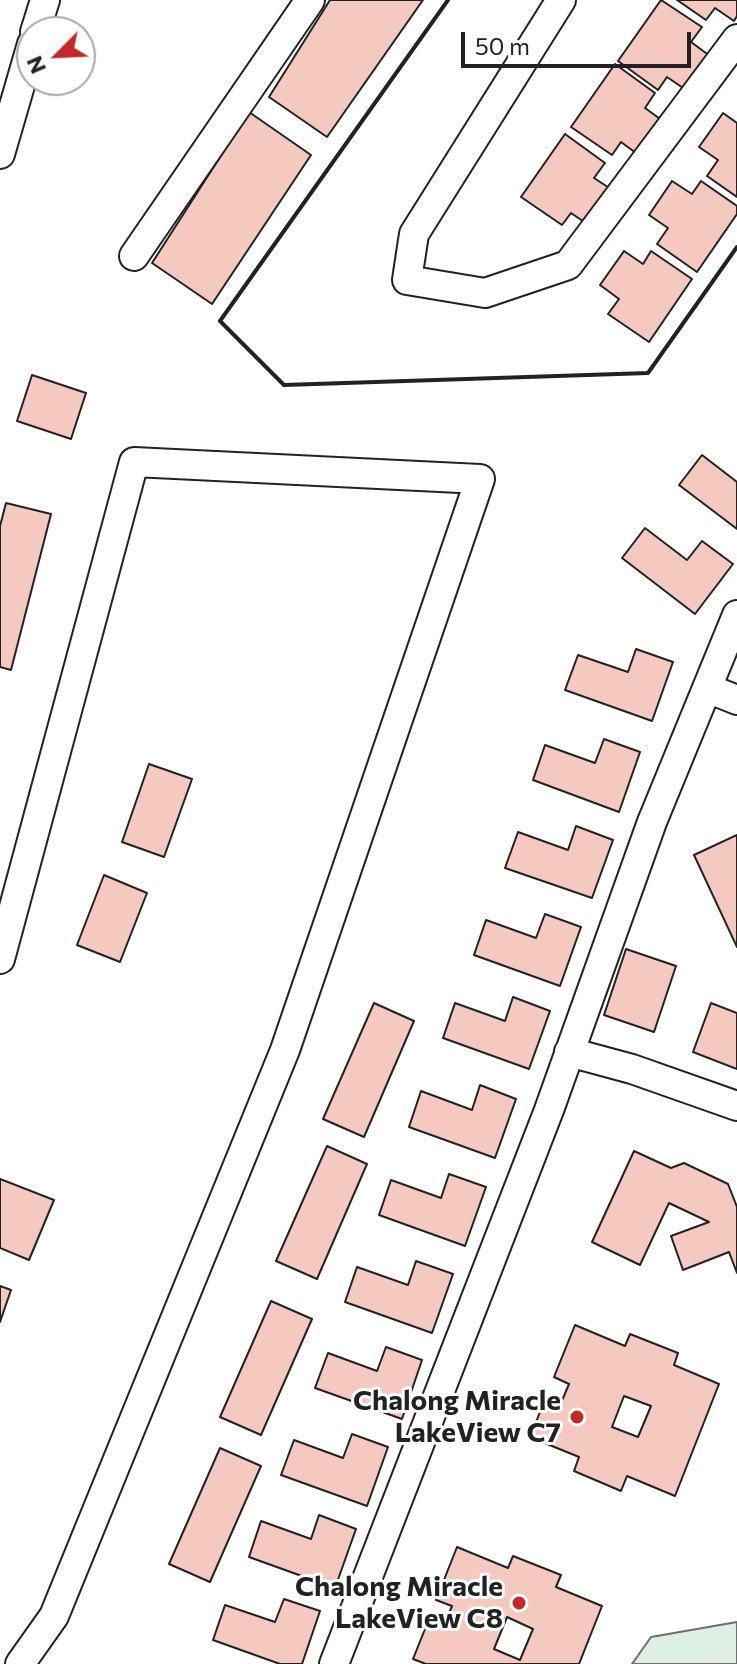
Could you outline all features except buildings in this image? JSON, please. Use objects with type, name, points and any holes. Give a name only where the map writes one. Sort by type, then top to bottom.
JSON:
[{"type":"street","points":[[134,256],[310,0]]},
{"type":"street","points":[[561,0],[414,234],[407,280],[485,293],[568,265],[737,39]]},
{"type":"street","points":[[0,154],[17,96]]},
{"type":"street","points":[[0,959],[134,462],[480,479],[285,1050],[54,1616],[20,1664]]},
{"type":"street","points":[[334,1664],[569,1052],[652,822],[737,615]]},
{"type":"street","points":[[707,688],[737,700]]},
{"type":"street","points":[[569,1052],[632,1069],[737,1106]]},
{"type":"green space","points":[[737,1622],[737,1664],[632,1664],[651,1637]]},
{"type":"wall","points":[[448,0],[220,321],[284,385],[648,373],[737,247]]},
{"type":"place","name":"Chalong Miracle LakeView C7","points":[[577,1417]]},
{"type":"place","name":"Chalong Miracle LakeView C8","points":[[519,1603]]}]
